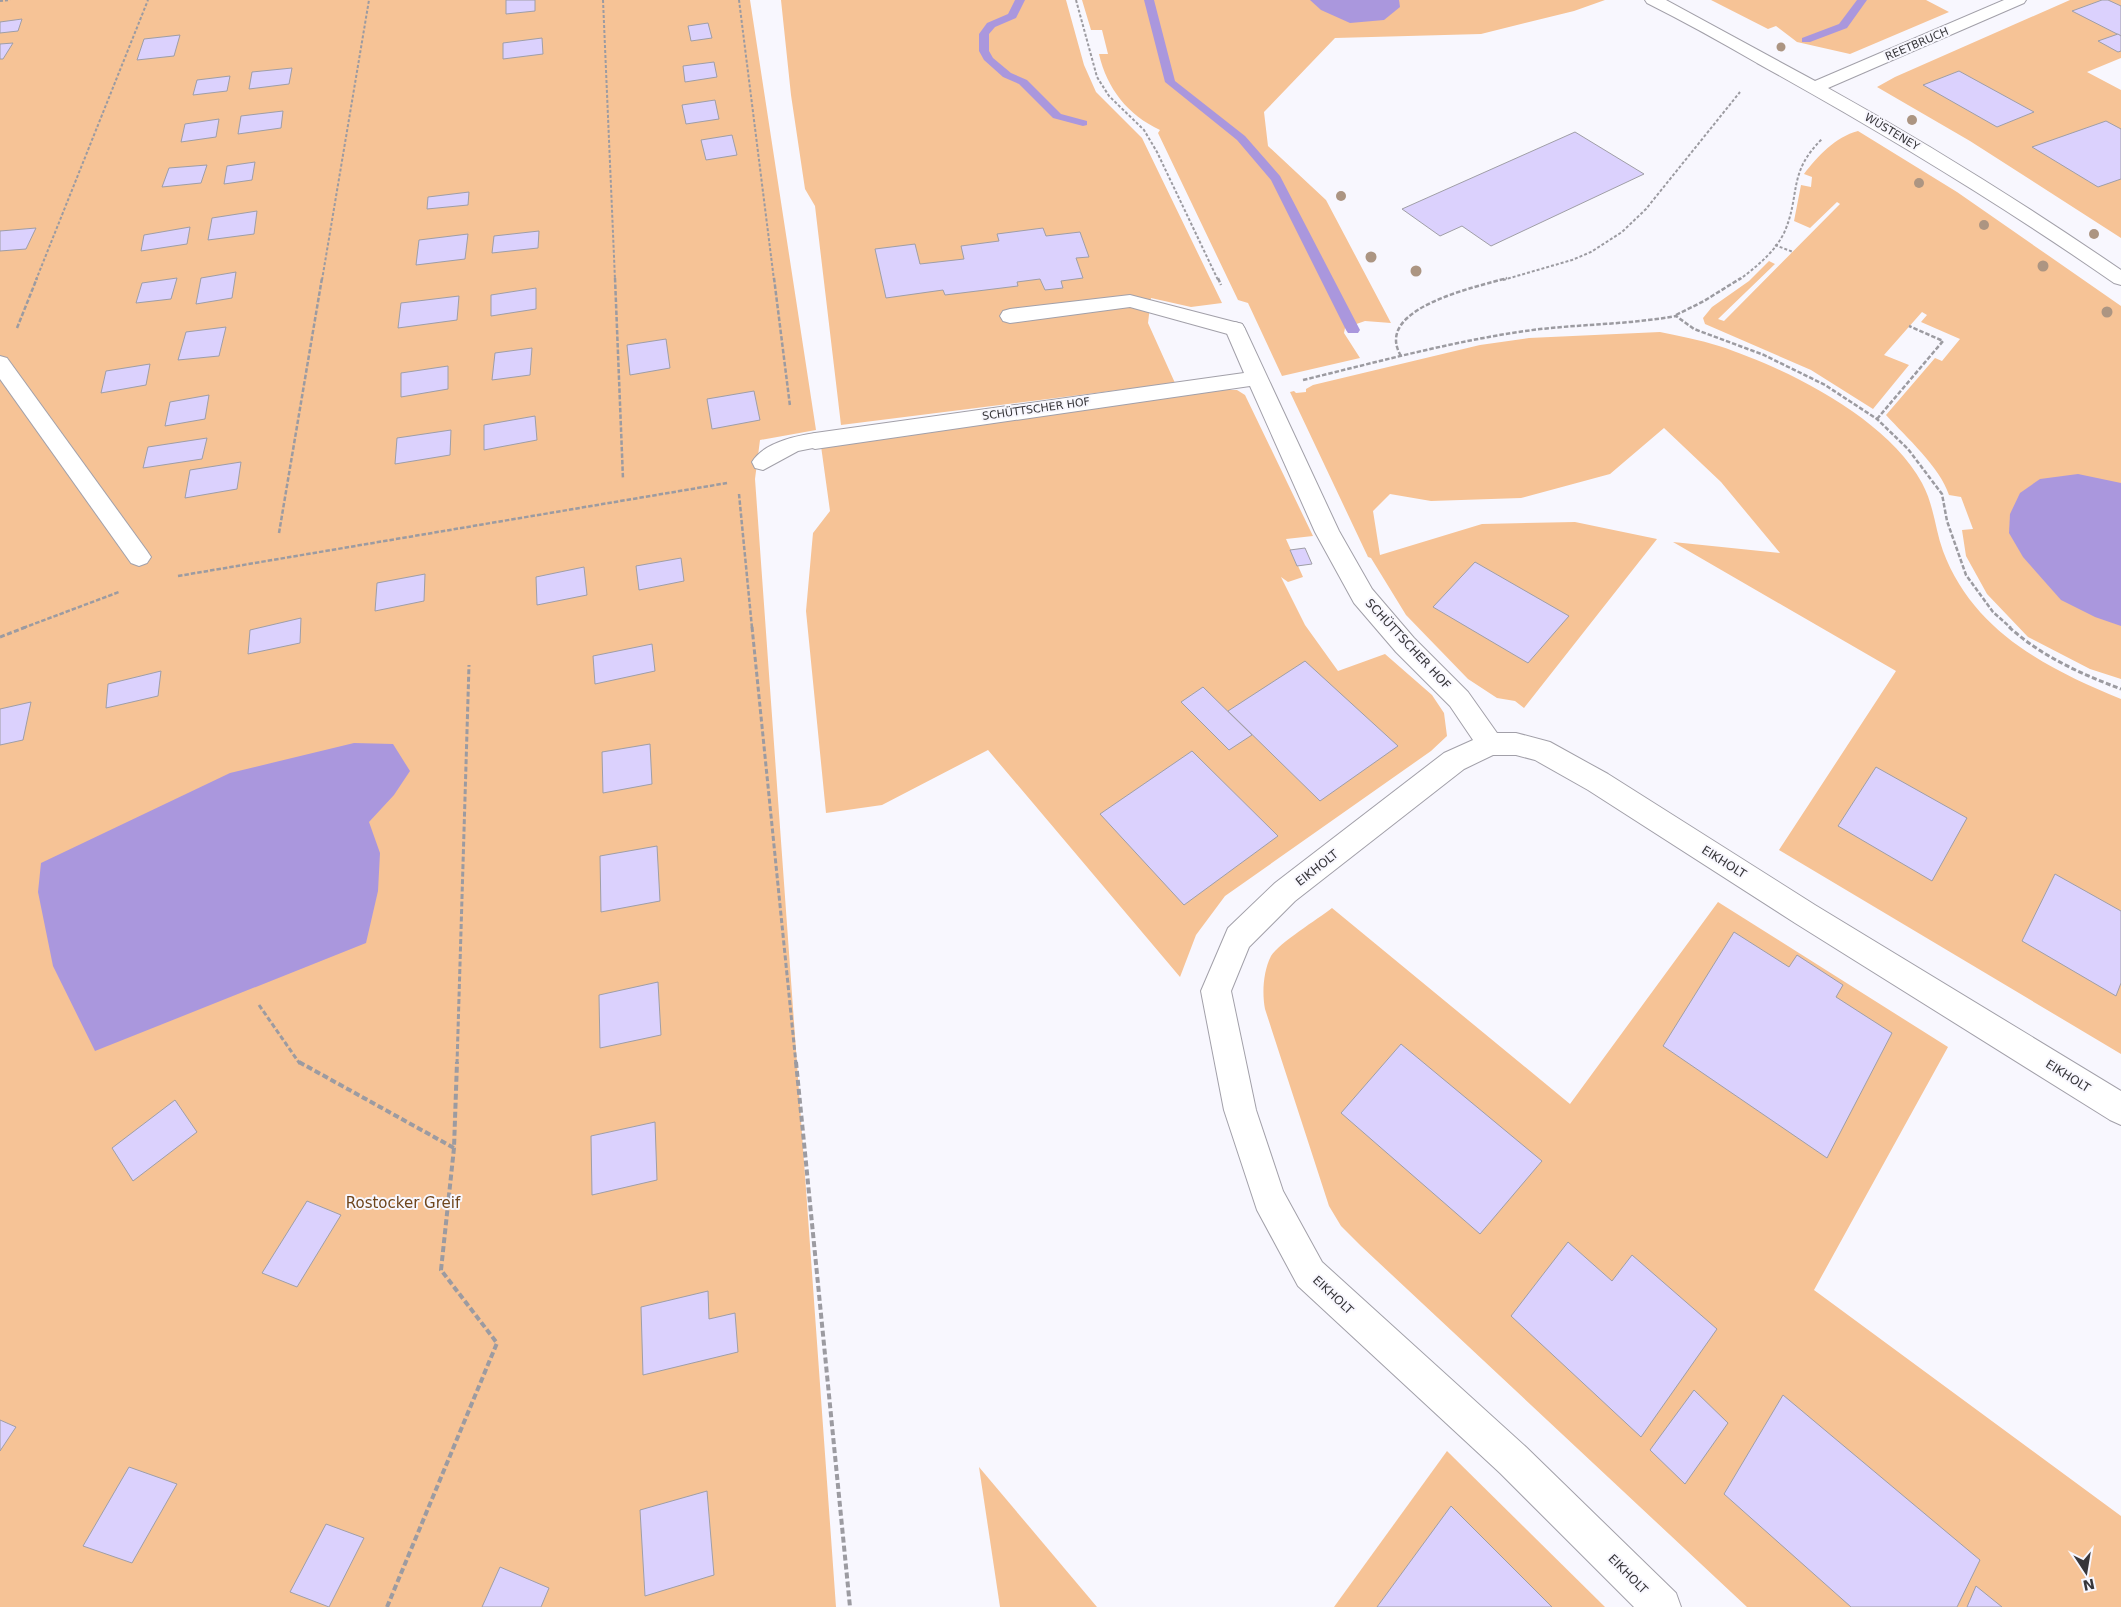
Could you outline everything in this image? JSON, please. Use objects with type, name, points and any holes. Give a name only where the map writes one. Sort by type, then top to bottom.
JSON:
[{"type":"street","name":"WÜSTENEY","points":[[1653,0],[1777,66],[1866,117],[2038,222],[2121,279]]},
{"type":"street","name":"REETBRUCH","points":[[1815,87],[2018,0]]},
{"type":"street","points":[[1010,316],[1130,301],[1235,329]]},
{"type":"street","name":"SCHÜTTSCHER HOF","points":[[1235,329],[1327,532],[1363,596],[1405,645],[1459,699],[1490,744]]},
{"type":"street","points":[[1,364],[139,557]]},
{"type":"street","name":"SCHÜTTSCHER HOF","points":[[804,442],[1258,382]]},
{"type":"street","points":[[763,462],[804,442]]},
{"type":"street","name":"EIKHOLT","points":[[1662,1607],[1513,1460],[1310,1274],[1269,1198],[1240,1110],[1216,991],[1238,938],[1286,892],[1454,761],[1490,744],[1516,744],[1541,750],[1598,782],[1805,914],[2121,1109]]},
{"type":"path","points":[[0,1],[10,0]]},
{"type":"path","points":[[1,364],[148,0]]},
{"type":"path","points":[[279,533],[369,0]]},
{"type":"path","points":[[603,0],[623,479]]},
{"type":"path","points":[[739,0],[804,442]]},
{"type":"path","points":[[1076,0],[1097,77],[1109,96],[1144,130],[1158,152],[1230,304],[1235,329]]},
{"type":"path","points":[[1401,356],[1395,346],[1395,334],[1410,314],[1449,295],[1572,260],[1591,252],[1622,232],[1646,209],[1748,81],[1764,70],[1777,66]]},
{"type":"path","points":[[1258,382],[1302,380],[1456,343],[1527,331],[1633,323],[1676,316],[1701,305],[1755,266],[1783,234],[1805,158],[1824,136],[1866,117]]},
{"type":"path","points":[[1775,245],[1793,252]]},
{"type":"path","points":[[1676,316],[1694,329],[1764,355],[1825,385],[1877,419],[1908,450],[1942,494],[1947,521],[1966,576],[1993,612],[2017,634],[2047,655],[2087,676],[2121,689]]},
{"type":"path","points":[[1877,419],[1943,341],[1909,326]]},
{"type":"path","points":[[0,637],[146,582],[728,483]]},
{"type":"path","points":[[739,491],[850,1607]]},
{"type":"path","points":[[139,557],[146,582]]},
{"type":"path","points":[[386,1607],[497,1343],[441,1270],[454,1148],[469,666]]},
{"type":"path","points":[[259,1005],[299,1063],[454,1148]]},
{"type":"green space","name":"Rostocker Greif","points":[[0,0],[750,0],[816,430],[760,440],[755,479],[836,1607],[0,1607]]},
{"type":"green space","points":[[781,0],[1066,0],[1084,65],[1096,92],[1142,138],[1222,303],[1191,307],[1151,298],[1148,323],[1175,383],[841,425],[815,206],[805,189],[791,95]]},
{"type":"green space","points":[[1082,0],[1605,0],[1574,11],[1481,34],[1335,38],[1264,112],[1268,146],[1326,200],[1391,323],[1365,321],[1345,328],[1344,333],[1360,358],[1282,376],[1248,303],[1238,300],[1158,133],[1160,130],[1138,117],[1129,109],[1120,100],[1107,79],[1099,54],[1108,54],[1102,30],[1091,30]]},
{"type":"green space","points":[[1711,0],[1926,0],[1949,12],[1850,54],[1797,42],[1776,26],[1768,29]]},
{"type":"green space","points":[[2070,0],[2121,0],[2121,58],[2087,72],[2121,90],[2121,238],[1970,141],[1877,87],[1895,77]]},
{"type":"green space","points":[[1858,131],[1957,192],[2121,306],[2121,679],[2090,669],[2028,637],[1987,594],[1966,556],[1962,530],[1973,529],[1961,497],[1949,495],[1945,484],[1930,463],[1886,415],[1935,358],[1942,361],[1960,339],[1921,322],[1927,315],[1922,312],[1884,355],[1909,365],[1873,409],[1811,370],[1705,324],[1703,318],[1712,307],[1749,281],[1769,261],[1775,264],[1718,319],[1724,321],[1840,204],[1837,202],[1810,228],[1794,221],[1801,185],[1811,187],[1812,177],[1804,174],[1834,142]]},
{"type":"green space","points":[[1660,332],[1719,346],[1746,356],[1803,382],[1832,398],[1860,417],[1885,437],[1906,459],[1922,483],[1929,500],[1943,551],[1956,579],[1973,604],[2015,644],[2066,674],[2121,699],[2121,1054],[1779,850],[1896,671],[1673,542],[1780,553],[1721,482],[1664,428],[1610,474],[1521,498],[1431,501],[1390,494],[1373,511],[1380,555],[1482,524],[1575,522],[1657,539],[1524,708],[1515,701],[1497,698],[1468,679],[1406,615],[1371,558],[1368,557],[1290,392],[1306,392],[1306,389],[1313,385],[1480,345],[1529,338]]},
{"type":"green space","points":[[1222,390],[1237,390],[1245,395],[1313,536],[1286,539],[1303,577],[1288,582],[1281,577],[1305,625],[1338,671],[1385,654],[1432,695],[1444,713],[1447,736],[1431,751],[1225,896],[1196,935],[1180,977],[988,750],[882,805],[826,813],[806,611],[813,533],[830,511],[821,446]]},
{"type":"green space","points":[[1718,902],[1948,1047],[1814,1290],[2121,1516],[2121,1607],[1747,1607],[1361,1246],[1341,1226],[1329,1206],[1264,1003],[1263,989],[1268,962],[1275,951],[1290,938],[1332,908],[1570,1104]]},
{"type":"green space","points":[[1447,1451],[1605,1607],[1334,1607]]},
{"type":"green space","points":[[979,1467],[1097,1607],[1000,1607]]},
{"type":"shaded area","points":[[1310,0],[1399,0],[1400,7],[1384,20],[1350,23],[1321,10]]},
{"type":"shaded area","points":[[2078,474],[2121,483],[2121,626],[2095,617],[2061,600],[2023,557],[2009,533],[2010,514],[2020,493],[2040,479]]},
{"type":"shaded area","points":[[354,743],[393,744],[410,771],[394,795],[369,822],[380,853],[378,891],[366,943],[95,1051],[53,966],[38,892],[41,863],[230,773]]},
{"type":"building","points":[[506,0],[535,0],[535,11],[506,14]]},
{"type":"building","points":[[2102,0],[2108,0],[2121,6],[2121,36],[2072,11]]},
{"type":"building","points":[[22,19],[18,31],[0,33],[0,22]]},
{"type":"building","points":[[708,23],[712,38],[691,41],[688,26]]},
{"type":"building","points":[[2118,34],[2121,36],[2121,51],[2118,52],[2098,41]]},
{"type":"building","points":[[180,35],[174,56],[137,60],[144,39]]},
{"type":"building","points":[[542,38],[543,54],[503,59],[503,43]]},
{"type":"building","points":[[13,43],[3,59],[0,59],[0,44]]},
{"type":"building","points":[[714,62],[717,77],[685,82],[683,66]]},
{"type":"building","points":[[292,68],[289,84],[249,89],[252,72]]},
{"type":"building","points":[[1959,71],[2034,112],[1997,127],[1923,85]]},
{"type":"building","points":[[230,76],[227,91],[193,95],[197,80]]},
{"type":"building","points":[[715,100],[719,119],[686,124],[682,105]]},
{"type":"building","points":[[283,111],[281,128],[238,134],[241,116]]},
{"type":"building","points":[[219,119],[216,137],[181,142],[185,124]]},
{"type":"building","points":[[2106,121],[2121,129],[2121,179],[2098,187],[2032,147]]},
{"type":"building","points":[[1575,132],[1644,174],[1491,246],[1462,226],[1440,236],[1402,209]]},
{"type":"building","points":[[732,135],[737,155],[706,160],[701,140]]},
{"type":"building","points":[[255,162],[252,180],[224,184],[227,166]]},
{"type":"building","points":[[207,165],[201,183],[162,187],[169,168]]},
{"type":"building","points":[[469,192],[468,205],[427,209],[428,197]]},
{"type":"building","points":[[257,211],[254,234],[208,240],[212,218]]},
{"type":"building","points":[[190,227],[187,244],[141,251],[144,235]]},
{"type":"building","points":[[36,228],[26,249],[0,251],[0,231]]},
{"type":"building","points":[[1043,228],[1046,236],[1080,232],[1089,257],[1076,258],[1083,278],[1061,281],[1063,288],[1045,290],[1040,279],[1017,282],[1018,286],[945,295],[943,290],[886,298],[875,249],[915,244],[920,264],[964,259],[961,246],[999,241],[997,234]]},
{"type":"building","points":[[539,231],[538,248],[492,253],[494,236]]},
{"type":"building","points":[[468,234],[465,259],[416,265],[419,240]]},
{"type":"building","points":[[236,272],[232,298],[196,304],[201,278]]},
{"type":"building","points":[[177,278],[171,299],[136,303],[142,283]]},
{"type":"building","points":[[536,288],[536,309],[491,316],[491,295]]},
{"type":"building","points":[[459,296],[457,320],[398,328],[401,303]]},
{"type":"building","points":[[226,327],[219,356],[178,360],[186,332]]},
{"type":"building","points":[[666,339],[670,368],[630,375],[627,345]]},
{"type":"building","points":[[532,348],[530,375],[492,380],[495,353]]},
{"type":"building","points":[[150,364],[146,385],[101,393],[106,371]]},
{"type":"building","points":[[448,366],[448,389],[401,397],[401,373]]},
{"type":"building","points":[[754,391],[760,420],[712,429],[707,399]]},
{"type":"building","points":[[209,395],[205,419],[165,426],[170,402]]},
{"type":"building","points":[[535,416],[537,440],[484,450],[484,425]]},
{"type":"building","points":[[451,430],[450,455],[395,464],[397,438]]},
{"type":"building","points":[[207,438],[202,459],[143,468],[148,447]]},
{"type":"building","points":[[241,462],[237,489],[185,498],[190,470]]},
{"type":"building","points":[[1305,548],[1312,564],[1297,566],[1290,550]]},
{"type":"building","points":[[681,558],[684,581],[639,590],[636,566]]},
{"type":"building","points":[[1475,562],[1569,616],[1528,663],[1433,607]]},
{"type":"building","points":[[584,567],[587,595],[537,605],[536,577]]},
{"type":"building","points":[[425,574],[424,601],[375,611],[377,583]]},
{"type":"building","points":[[301,618],[300,643],[248,654],[250,630]]},
{"type":"building","points":[[652,644],[655,671],[595,684],[593,656]]},
{"type":"building","points":[[1305,661],[1398,746],[1320,801],[1228,711]]},
{"type":"building","points":[[161,671],[158,696],[106,708],[108,684]]},
{"type":"building","points":[[1203,687],[1252,735],[1229,750],[1181,702]]},
{"type":"building","points":[[31,702],[23,740],[0,745],[0,709]]},
{"type":"building","points":[[650,744],[652,784],[603,793],[602,752]]},
{"type":"building","points":[[1192,751],[1278,836],[1184,905],[1100,814]]},
{"type":"building","points":[[1876,767],[1967,818],[1932,881],[1838,826]]},
{"type":"building","points":[[657,846],[660,901],[601,912],[600,856]]},
{"type":"building","points":[[2055,874],[2121,911],[2121,983],[2116,996],[2022,941]]},
{"type":"building","points":[[1734,932],[1789,967],[1797,955],[1843,985],[1836,997],[1892,1033],[1827,1158],[1663,1046]]},
{"type":"building","points":[[658,982],[661,1035],[600,1048],[599,995]]},
{"type":"building","points":[[1401,1044],[1542,1161],[1480,1234],[1341,1113]]},
{"type":"building","points":[[175,1100],[197,1132],[133,1181],[112,1148]]},
{"type":"building","points":[[655,1122],[657,1180],[592,1195],[591,1136]]},
{"type":"building","points":[[307,1201],[341,1215],[297,1287],[262,1273]]},
{"type":"building","points":[[1568,1242],[1612,1281],[1632,1255],[1717,1329],[1641,1437],[1511,1316]]},
{"type":"building","points":[[708,1291],[709,1319],[735,1313],[738,1352],[643,1375],[641,1307]]},
{"type":"building","points":[[1694,1390],[1728,1423],[1685,1484],[1650,1450]]},
{"type":"building","points":[[1783,1395],[1980,1560],[1957,1607],[1851,1607],[1724,1494]]},
{"type":"building","points":[[0,1420],[16,1427],[0,1451]]},
{"type":"building","points":[[129,1467],[177,1484],[132,1563],[83,1546]]},
{"type":"building","points":[[707,1491],[714,1575],[645,1596],[640,1510]]},
{"type":"building","points":[[1451,1506],[1552,1607],[1377,1607]]},
{"type":"building","points":[[326,1524],[364,1538],[329,1607],[290,1592]]},
{"type":"building","points":[[500,1567],[549,1588],[541,1607],[482,1607]]},
{"type":"building","points":[[1976,1586],[2002,1607],[1967,1607]]},
{"type":"waterway","points":[[1020,0],[1012,16],[991,25],[984,34],[984,51],[989,60],[1007,75],[1023,82],[1057,116],[1083,123]]},
{"type":"waterway","points":[[1149,0],[1170,82],[1241,138],[1276,179],[1353,330]]},
{"type":"waterway","points":[[1806,40],[1843,26],[1862,0]]}]
